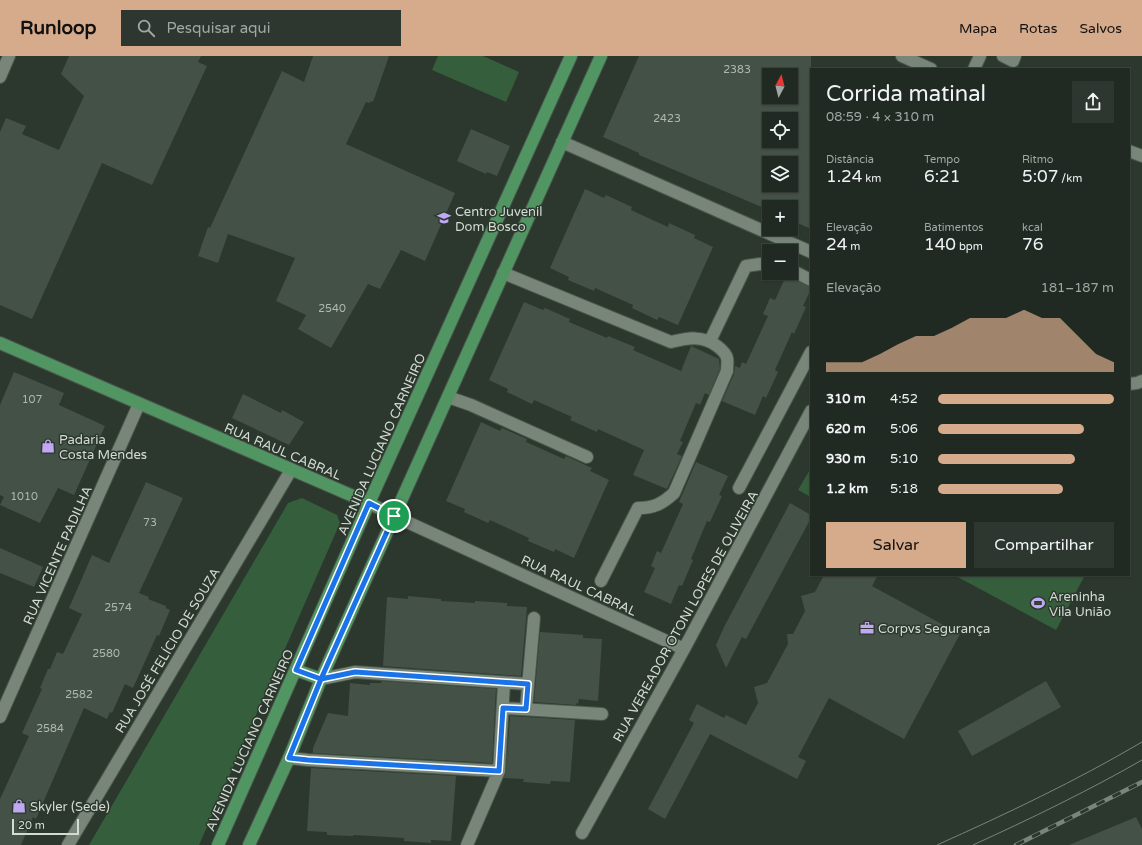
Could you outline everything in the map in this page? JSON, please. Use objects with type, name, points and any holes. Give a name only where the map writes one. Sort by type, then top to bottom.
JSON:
[{"type":"main road","name":"AVENIDA LUCIANO CARNEIRO","points":[[218,845],[369,503],[571,56]]},
{"type":"main road","points":[[249,845],[289,758],[321,679],[601,56]]},
{"type":"main road","name":"RUA RAUL CABRAL","points":[[0,344],[369,503],[394,516]]},
{"type":"main road","points":[[296,670],[321,679]]},
{"type":"street","points":[[0,76],[9,56]]},
{"type":"street","points":[[902,56],[929,68]]},
{"type":"street","points":[[974,68],[980,56]]},
{"type":"street","points":[[1003,56],[1013,61],[1016,56]]},
{"type":"street","points":[[562,142],[810,252]]},
{"type":"street","points":[[1130,151],[1142,156]]},
{"type":"street","points":[[710,341],[746,266],[762,264]]},
{"type":"street","points":[[503,273],[671,342],[698,338],[710,341],[722,350],[728,358],[727,371],[674,493],[664,502],[649,508],[638,508],[601,581]]},
{"type":"street","points":[[798,274],[810,280]]},
{"type":"street","points":[[739,488],[810,354]]},
{"type":"street","points":[[1130,384],[1142,381]]},
{"type":"street","points":[[448,397],[471,405],[587,457]]},
{"type":"street","name":"RUA VICENTE PADILHA","points":[[0,717],[139,404]]},
{"type":"street","name":"RUA VEREADOR OTONI LOPES DE OLIVEIRA","points":[[582,833],[684,649],[810,413]]},
{"type":"street","name":"RUA JOSÉ FELÍCIO DE SOUZA","points":[[68,845],[291,470]]},
{"type":"street","name":"RUA RAUL CABRAL","points":[[394,516],[684,649]]},
{"type":"street","points":[[526,709],[534,618]]},
{"type":"street","points":[[321,679],[355,672],[528,684]]},
{"type":"street","points":[[467,845],[499,771],[504,683]]},
{"type":"street","points":[[503,708],[602,714]]},
{"type":"street","points":[[289,758],[499,771]]},
{"type":"green space","points":[[438,56],[483,56],[519,72],[506,102],[432,70]]},
{"type":"green space","points":[[810,470],[810,496],[798,490]]},
{"type":"green space","points":[[302,498],[337,515],[340,523],[199,845],[89,845],[288,503]]},
{"type":"green space","name":"Areninha Vila União","points":[[956,576],[1084,576],[1056,630]]},
{"type":"building","points":[[69,56],[201,56],[198,62],[207,66],[152,185],[102,163],[32,319],[0,305],[0,132],[6,118],[26,126],[22,134],[59,150],[84,96],[61,74]]},
{"type":"building","points":[[313,56],[389,56],[373,102],[366,102],[346,144],[455,193],[425,261],[401,250],[380,289],[368,284],[331,348],[298,329],[306,315],[276,301],[295,258],[228,234],[218,263],[198,256],[208,227],[210,228],[282,71],[304,82]]},
{"type":"building","points":[[639,56],[811,56],[810,229],[798,223],[798,200],[762,200],[762,207],[639,155],[639,153],[603,137]]},
{"type":"building","points":[[471,129],[510,146],[497,176],[487,172],[486,174],[457,161]]},
{"type":"building","points":[[585,189],[604,198],[606,195],[632,207],[631,210],[668,227],[669,223],[695,235],[694,238],[713,247],[678,325],[659,317],[657,320],[632,308],[633,305],[595,288],[594,291],[568,280],[569,277],[550,268]]},
{"type":"building","points":[[784,280],[795,280],[810,287],[810,291],[803,306],[806,307],[794,334],[792,332],[775,370],[778,372],[766,398],[763,396],[755,415],[722,401],[734,374],[735,366],[740,368],[742,362],[746,364],[768,316],[763,314],[770,298],[775,300]]},
{"type":"building","points":[[524,302],[543,310],[545,308],[570,319],[569,322],[607,338],[608,336],[635,347],[633,350],[681,371],[691,346],[719,359],[720,369],[709,395],[705,393],[700,405],[696,403],[680,441],[683,442],[677,454],[682,456],[667,489],[633,475],[644,450],[598,429],[597,432],[570,420],[572,417],[534,400],[532,404],[507,392],[508,389],[489,380]]},
{"type":"building","points":[[14,372],[64,393],[59,405],[105,426],[74,495],[58,488],[40,523],[0,505],[4,497],[0,495],[0,405]]},
{"type":"building","points":[[243,394],[281,413],[282,410],[304,422],[289,445],[232,418]]},
{"type":"building","points":[[481,422],[500,431],[502,428],[527,439],[526,442],[564,459],[566,456],[592,468],[590,471],[609,480],[574,558],[555,549],[554,552],[528,541],[529,538],[490,520],[488,523],[464,512],[465,509],[446,501]]},
{"type":"building","points":[[696,462],[728,476],[719,495],[722,496],[710,522],[707,521],[691,559],[693,560],[682,586],[679,585],[671,604],[644,592],[655,568],[651,566],[657,551],[661,553],[683,504],[679,502]]},
{"type":"building","points":[[146,482],[183,498],[139,593],[149,597],[148,599],[166,606],[166,608],[170,610],[159,636],[157,635],[133,688],[125,684],[112,713],[110,712],[107,719],[84,708],[36,819],[33,817],[21,845],[0,845],[0,799],[29,736],[22,733],[42,689],[40,688],[48,669],[50,669],[57,652],[63,654],[82,614],[69,608],[92,555],[109,563]]},
{"type":"building","points":[[790,503],[810,514],[810,520],[746,639],[742,637],[726,668],[716,645],[724,627]]},
{"type":"building","points":[[0,548],[43,567],[34,587],[0,573]]},
{"type":"building","points":[[823,576],[877,576],[872,586],[960,634],[904,739],[829,698],[798,757],[806,761],[797,779],[710,734],[665,819],[648,809],[694,723],[689,720],[697,704],[724,718],[726,715],[746,725],[758,703],[754,687],[767,683],[788,644],[787,634],[793,634],[805,611],[801,596],[815,592]]},
{"type":"building","points":[[408,596],[441,599],[441,601],[507,603],[507,606],[527,607],[521,676],[383,666],[387,597],[408,599]]},
{"type":"building","points":[[540,632],[583,635],[583,638],[602,639],[598,701],[579,699],[578,704],[576,703],[576,705],[534,702]]},
{"type":"building","points":[[382,681],[496,689],[492,763],[313,753],[313,748],[328,713],[348,716],[350,683],[370,685],[370,683],[381,683]]},
{"type":"building","points":[[1046,681],[1061,707],[972,756],[958,731]]},
{"type":"building","points":[[510,716],[575,720],[570,782],[551,781],[550,784],[523,782],[524,779],[504,778],[506,771]]},
{"type":"building","points":[[311,768],[456,776],[451,841],[431,840],[431,843],[404,841],[404,838],[327,835],[327,832],[307,831]]},
{"type":"building","points":[[1136,817],[1142,829],[1142,845],[1069,845]]},
{"type":"tram line","points":[[937,845],[1041,796],[1142,742]]},
{"type":"tram line","points":[[973,845],[1101,783],[1142,760]]},
{"type":"railway","points":[[1016,845],[1142,782]]},
{"type":"place","name":"Centro Juvenil Dom Bosco","points":[[444,218]]},
{"type":"place","name":"Padaria Costa Mendes","points":[[48,446]]},
{"type":"place","name":"Areninha Vila União","points":[[1038,603]]},
{"type":"place","name":"Corpvs Segurança","points":[[867,628]]},
{"type":"place","name":"Skyler (Sede)","points":[[19,806]]},
{"type":"route","points":[[394,516],[321,679],[289,758],[499,771],[503,708],[526,709],[528,684],[355,672],[321,679],[296,670],[369,503],[394,516]]}]
